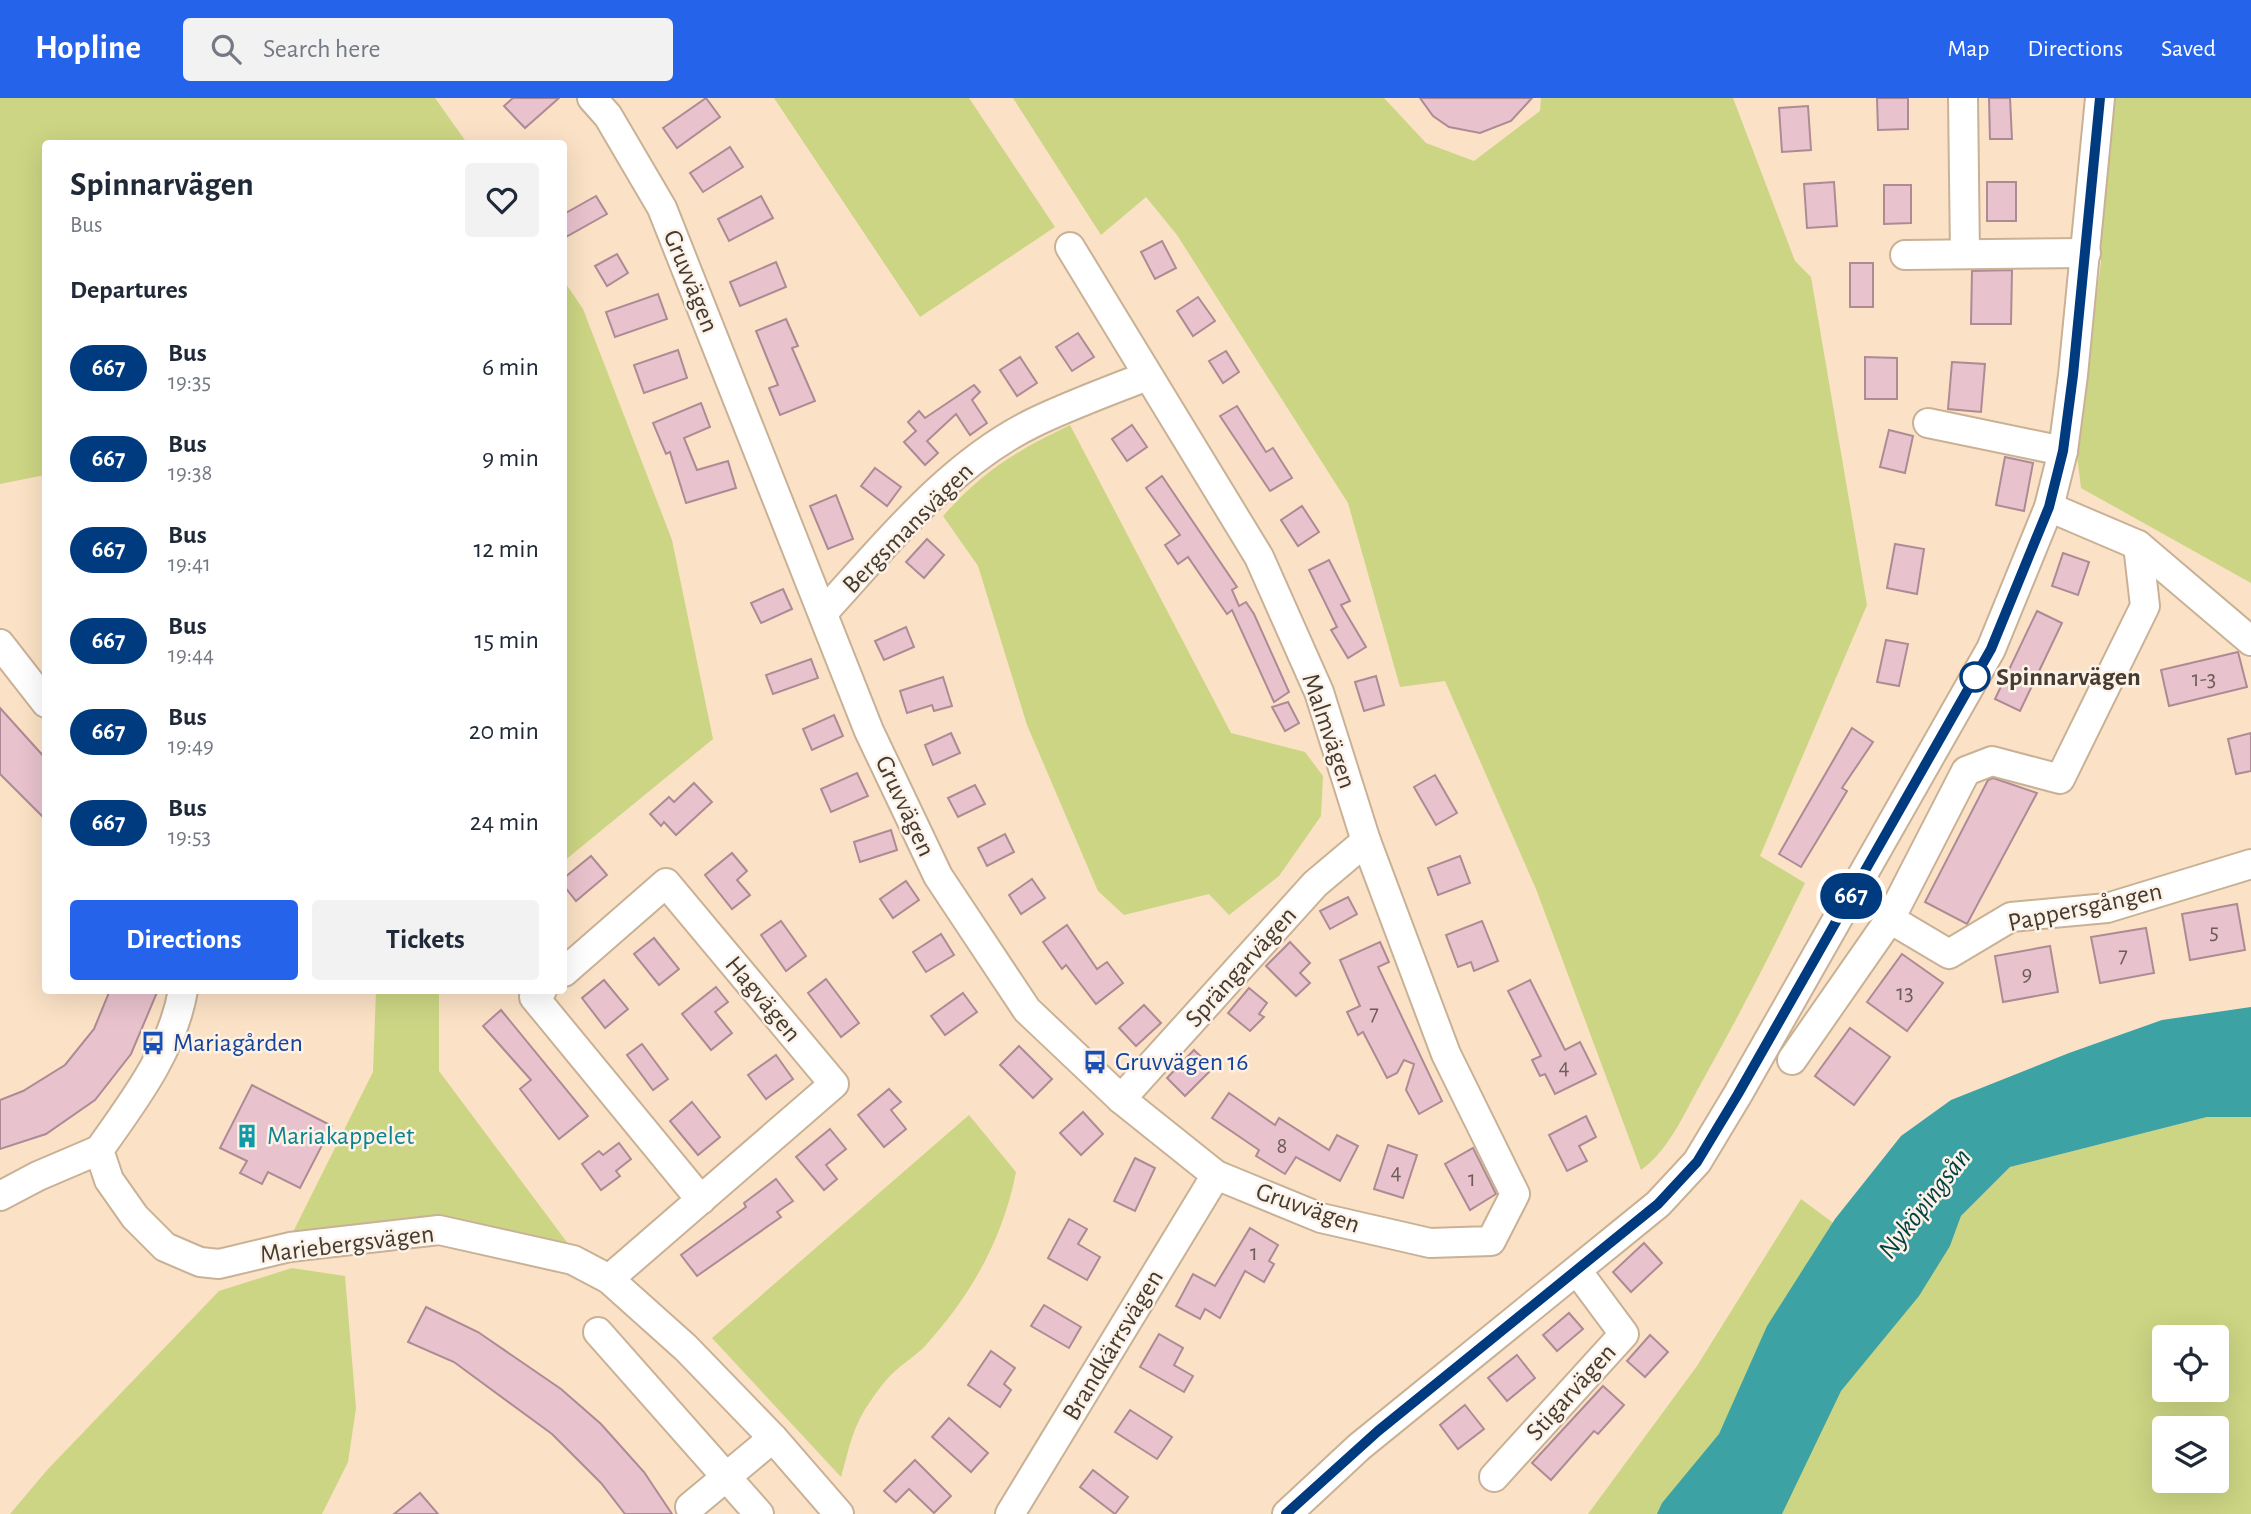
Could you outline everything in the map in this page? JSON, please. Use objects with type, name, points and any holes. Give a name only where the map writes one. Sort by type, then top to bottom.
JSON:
[{"type":"street","name":"Gruvvägen","points":[[592,98],[608,116],[662,208],[869,731],[938,876],[1027,1010],[1121,1099],[1216,1175],[1321,1218],[1430,1243],[1491,1241]]},
{"type":"street","points":[[1963,98],[1965,254]]},
{"type":"street","points":[[1286,1514],[1412,1403],[1578,1272],[1658,1204],[1697,1162],[1991,649],[2049,507],[2063,451],[2086,253],[2099,98]]},
{"type":"street","name":"Malmvägen","points":[[1069,247],[1259,557],[1319,692],[1366,841],[1446,1054],[1516,1194],[1491,1241]]},
{"type":"street","points":[[1905,255],[2086,253]]},
{"type":"street","name":"Bergsmansvägen","points":[[823,613],[896,533],[965,467],[1031,424],[1147,376]]},
{"type":"street","points":[[1928,423],[2063,451]]},
{"type":"street","points":[[2049,507],[2138,545],[2251,641]]},
{"type":"street","points":[[1792,1060],[1890,919],[1966,771],[1992,761],[2060,779],[2145,606],[2138,545]]},
{"type":"street","points":[[0,644],[42,698]]},
{"type":"street","name":"Sprängarvägen","points":[[1121,1099],[1315,884],[1366,841]]},
{"type":"street","name":"Pappersgången","points":[[1890,919],[1949,954],[2011,917],[2106,908],[2251,864]]},
{"type":"street","name":"Hagvägen","points":[[567,969],[666,883],[834,1084],[609,1279]]},
{"type":"street","points":[[0,1196],[38,1176],[99,1150],[131,1105],[167,1044],[182,994]]},
{"type":"street","points":[[537,994],[534,997],[701,1199]]},
{"type":"street","name":"Mariebergsvägen","points":[[99,1150],[109,1180],[135,1217],[165,1247],[200,1262],[219,1264],[290,1247],[439,1230],[573,1260],[609,1279],[686,1348],[773,1438],[839,1514]]},
{"type":"street","name":"Brandkärrsvägen","points":[[1010,1514],[1216,1175]]},
{"type":"street","name":"Stigarvägen","points":[[1494,1477],[1624,1334],[1578,1272]]},
{"type":"street","points":[[598,1332],[759,1514]]},
{"type":"street","points":[[690,1507],[773,1438]]},
{"type":"green space","points":[[0,98],[435,98],[465,140],[42,140],[42,476],[0,484]]},
{"type":"green space","points":[[774,98],[969,98],[1055,227],[920,317]]},
{"type":"green space","points":[[1013,98],[1384,98],[1426,143],[1474,161],[1540,111],[1541,98],[1733,98],[1795,261],[1811,277],[1867,605],[1760,856],[1805,883],[1684,1115],[1660,1152],[1641,1170],[1536,889],[1445,681],[1400,687],[1348,503],[1177,235],[1146,197],[1101,235]]},
{"type":"green space","points":[[2110,98],[2251,98],[2251,583],[2081,488],[2076,447],[2101,262],[2102,168]]},
{"type":"green space","points":[[567,285],[583,309],[672,540],[713,739],[567,859]]},
{"type":"green space","points":[[1070,425],[1231,733],[1305,752],[1323,776],[1321,816],[1279,876],[1229,915],[1209,894],[1124,915],[1098,891],[1027,725],[978,566],[943,516],[973,486],[1002,463]]},
{"type":"green space","points":[[376,994],[439,994],[439,1071],[575,1253],[292,1234],[373,1072]]},
{"type":"green space","points":[[969,1115],[1016,1172],[1003,1220],[983,1265],[957,1306],[926,1345],[885,1381],[864,1411],[853,1435],[841,1477],[712,1338]]},
{"type":"green space","points":[[2207,1117],[2251,1117],[2251,1514],[1588,1514],[1697,1366],[1801,1199],[1918,1286],[1950,1246],[1961,1216],[2010,1167]]},
{"type":"green space","points":[[292,1268],[345,1276],[356,1408],[348,1462],[322,1514],[10,1514],[48,1469],[219,1291]]},
{"type":"water","name":"Nyköpingsån","points":[[2251,1007],[2251,1117],[2207,1117],[2010,1167],[1961,1216],[1950,1246],[1919,1296],[1841,1391],[1782,1514],[1657,1514],[1662,1503],[1719,1434],[1767,1326],[1835,1219],[1901,1136],[1951,1100],[2069,1053],[2162,1020]]},
{"type":"building","points":[[513,98],[559,98],[525,128],[504,106]]},
{"type":"building","points":[[706,98],[720,117],[677,148],[663,128]]},
{"type":"building","points":[[1420,98],[1532,98],[1511,121],[1480,133],[1449,127],[1433,116]]},
{"type":"building","points":[[1877,98],[1908,98],[1908,129],[1878,130]]},
{"type":"building","points":[[1989,98],[2010,98],[2012,139],[1990,139]]},
{"type":"building","points":[[1808,106],[1811,150],[1782,152],[1779,108]]},
{"type":"building","points":[[730,147],[743,167],[703,192],[690,173]]},
{"type":"building","points":[[1834,182],[1837,226],[1807,228],[1804,184]]},
{"type":"building","points":[[1987,182],[2016,182],[2016,221],[1987,221]]},
{"type":"building","points":[[1884,185],[1911,185],[1911,223],[1884,224]]},
{"type":"building","points":[[596,196],[607,214],[567,236],[567,212]]},
{"type":"building","points":[[761,196],[773,218],[729,241],[718,219]]},
{"type":"building","points":[[1162,241],[1176,268],[1155,279],[1141,252]]},
{"type":"building","points":[[617,254],[628,273],[607,286],[595,266]]},
{"type":"building","points":[[776,262],[786,287],[740,306],[730,282]]},
{"type":"building","points":[[1850,263],[1873,263],[1873,307],[1850,307]]},
{"type":"building","points":[[2012,270],[2011,324],[1971,324],[1972,271]]},
{"type":"building","points":[[658,294],[667,319],[615,337],[606,312]]},
{"type":"building","points":[[1198,297],[1215,321],[1193,336],[1177,311]]},
{"type":"building","points":[[786,319],[798,346],[792,348],[815,401],[780,415],[769,388],[778,385],[756,331]]},
{"type":"building","points":[[1078,333],[1094,357],[1072,371],[1056,347]]},
{"type":"building","points":[[678,350],[687,378],[644,393],[634,365]]},
{"type":"building","points":[[1226,351],[1239,372],[1223,383],[1209,361]]},
{"type":"building","points":[[1020,357],[1037,383],[1017,396],[1000,370]]},
{"type":"building","points":[[1865,357],[1897,358],[1897,399],[1865,399]]},
{"type":"building","points":[[1952,362],[1985,364],[1981,412],[1948,409]]},
{"type":"building","points":[[974,385],[980,392],[972,400],[987,423],[970,435],[956,414],[927,441],[938,453],[925,465],[904,442],[916,431],[908,422],[919,411],[925,418]]},
{"type":"building","points":[[701,403],[710,427],[684,438],[697,470],[728,461],[736,488],[686,503],[670,452],[666,454],[653,423]]},
{"type":"building","points":[[1237,406],[1266,452],[1273,448],[1292,478],[1270,491],[1220,416]]},
{"type":"building","points":[[1132,425],[1147,447],[1127,461],[1112,439]]},
{"type":"building","points":[[1889,430],[1913,436],[1905,473],[1880,467]]},
{"type":"building","points":[[2005,457],[2033,463],[2024,511],[1996,505]]},
{"type":"building","points":[[875,468],[901,487],[887,506],[861,486]]},
{"type":"building","points":[[1162,476],[1237,587],[1232,590],[1239,606],[1246,602],[1254,614],[1289,692],[1274,702],[1232,610],[1227,614],[1188,557],[1178,564],[1165,545],[1180,535],[1146,488]]},
{"type":"building","points":[[836,495],[853,539],[828,549],[810,506]]},
{"type":"building","points":[[1302,506],[1319,532],[1298,546],[1281,520]]},
{"type":"building","points":[[927,539],[944,555],[924,578],[906,562]]},
{"type":"building","points":[[1895,544],[1924,549],[1917,594],[1887,588]]},
{"type":"building","points":[[2063,553],[2089,562],[2078,595],[2052,586]]},
{"type":"building","points":[[1329,560],[1350,601],[1341,605],[1366,647],[1348,658],[1331,630],[1337,627],[1309,570]]},
{"type":"building","points":[[783,589],[792,609],[761,623],[751,603]]},
{"type":"building","points":[[2037,611],[2062,623],[2020,711],[1995,699]]},
{"type":"building","points":[[906,627],[914,647],[884,660],[875,641]]},
{"type":"building","points":[[1886,640],[1908,644],[1899,686],[1877,682]]},
{"type":"building","points":[[2238,652],[2247,687],[2169,706],[2161,670]]},
{"type":"building","points":[[811,659],[818,678],[773,694],[766,675]]},
{"type":"building","points":[[1376,676],[1384,705],[1364,711],[1355,682]]},
{"type":"building","points":[[943,677],[952,706],[934,711],[932,705],[907,713],[900,691]]},
{"type":"building","points":[[1288,702],[1299,723],[1285,731],[1272,707]]},
{"type":"building","points":[[0,708],[42,755],[42,816],[0,774]]},
{"type":"building","points":[[834,715],[843,736],[812,750],[803,729]]},
{"type":"building","points":[[1852,728],[1873,742],[1842,788],[1847,791],[1801,867],[1779,854]]},
{"type":"building","points":[[951,733],[960,753],[933,765],[925,745]]},
{"type":"building","points":[[2251,733],[2251,771],[2236,774],[2228,739]]},
{"type":"building","points":[[857,773],[868,796],[831,812],[821,789]]},
{"type":"building","points":[[1435,775],[1457,813],[1436,825],[1414,787]]},
{"type":"building","points":[[1993,778],[2037,793],[1967,924],[1925,902],[1988,780]]},
{"type":"building","points":[[694,783],[712,802],[676,835],[664,822],[661,826],[650,814],[669,797],[674,802]]},
{"type":"building","points":[[975,785],[985,804],[958,817],[948,798]]},
{"type":"building","points":[[891,830],[897,850],[860,862],[854,842]]},
{"type":"building","points":[[1005,834],[1014,852],[987,866],[978,848]]},
{"type":"building","points":[[732,853],[747,871],[737,880],[750,895],[732,909],[705,875]]},
{"type":"building","points":[[591,856],[607,875],[576,901],[567,890],[567,876]]},
{"type":"building","points":[[1460,856],[1470,883],[1438,895],[1428,868]]},
{"type":"building","points":[[1032,879],[1045,898],[1021,914],[1009,895]]},
{"type":"building","points":[[906,881],[919,900],[893,918],[880,899]]},
{"type":"building","points":[[1348,897],[1357,914],[1330,929],[1320,911]]},
{"type":"building","points":[[2237,904],[2245,950],[2190,960],[2182,914]]},
{"type":"building","points":[[781,921],[806,956],[786,971],[761,935]]},
{"type":"building","points":[[1482,921],[1498,961],[1474,971],[1471,962],[1458,967],[1446,935]]},
{"type":"building","points":[[1067,925],[1097,969],[1107,962],[1123,983],[1096,1004],[1066,965],[1062,969],[1043,942]]},
{"type":"building","points":[[2146,928],[2154,973],[2100,983],[2091,937]]},
{"type":"building","points":[[941,934],[954,955],[926,972],[913,952]]},
{"type":"building","points":[[654,938],[679,969],[659,985],[634,954]]},
{"type":"building","points":[[1290,942],[1310,963],[1300,973],[1310,983],[1296,996],[1266,966]]},
{"type":"building","points":[[1380,942],[1389,962],[1378,967],[1442,1101],[1419,1114],[1406,1090],[1414,1064],[1404,1060],[1397,1073],[1387,1078],[1363,1032],[1358,1035],[1347,1012],[1360,1006],[1340,960]]},
{"type":"building","points":[[2050,946],[2058,992],[2003,1002],[1995,956]]},
{"type":"building","points":[[1902,954],[1943,983],[1907,1031],[1867,1002]]},
{"type":"building","points":[[826,979],[859,1023],[841,1037],[808,993]]},
{"type":"building","points":[[604,980],[628,1009],[605,1028],[582,998]]},
{"type":"building","points":[[1530,980],[1565,1050],[1580,1042],[1596,1074],[1555,1094],[1545,1074],[1540,1076],[1532,1060],[1541,1056],[1508,991]]},
{"type":"building","points":[[716,987],[728,1002],[715,1012],[732,1033],[711,1050],[682,1014]]},
{"type":"building","points":[[1249,988],[1267,1003],[1259,1014],[1264,1017],[1250,1031],[1228,1013]]},
{"type":"building","points":[[963,993],[977,1012],[945,1035],[931,1016]]},
{"type":"building","points":[[108,994],[156,994],[131,1054],[95,1100],[46,1134],[0,1149],[0,1100],[23,1091],[65,1065],[94,1029]]},
{"type":"building","points":[[1144,1005],[1161,1023],[1136,1046],[1119,1028]]},
{"type":"building","points":[[501,1010],[588,1116],[559,1139],[520,1089],[531,1080],[483,1026]]},
{"type":"building","points":[[1850,1028],[1890,1057],[1854,1105],[1815,1076]]},
{"type":"building","points":[[642,1044],[668,1079],[653,1090],[627,1055]]},
{"type":"building","points":[[1019,1046],[1052,1079],[1033,1098],[1000,1065]]},
{"type":"building","points":[[1194,1050],[1213,1068],[1185,1096],[1167,1078]]},
{"type":"building","points":[[776,1055],[793,1079],[766,1099],[748,1075]]},
{"type":"building","name":"Mariakappelet","points":[[252,1085],[332,1126],[300,1188],[268,1172],[262,1184],[240,1173],[247,1161],[220,1148]]},
{"type":"building","points":[[889,1089],[901,1102],[891,1110],[906,1129],[884,1147],[858,1115]]},
{"type":"building","points":[[1229,1093],[1275,1125],[1279,1118],[1329,1150],[1337,1135],[1358,1146],[1340,1181],[1296,1157],[1285,1174],[1256,1156],[1259,1150],[1212,1118]]},
{"type":"building","points":[[692,1102],[720,1137],[698,1155],[670,1121]]},
{"type":"building","points":[[1083,1112],[1103,1134],[1081,1155],[1060,1133]]},
{"type":"building","points":[[1586,1116],[1596,1137],[1579,1146],[1587,1161],[1567,1171],[1549,1135]]},
{"type":"building","points":[[830,1129],[846,1149],[826,1165],[837,1179],[824,1190],[796,1157]]},
{"type":"building","points":[[619,1143],[631,1159],[616,1171],[620,1176],[601,1190],[582,1164],[599,1151],[603,1155]]},
{"type":"building","points":[[1388,1145],[1417,1155],[1403,1198],[1374,1189]]},
{"type":"building","points":[[1473,1148],[1496,1194],[1470,1210],[1445,1164]]},
{"type":"building","points":[[1135,1158],[1155,1168],[1135,1211],[1114,1201]]},
{"type":"building","points":[[776,1179],[793,1201],[777,1212],[781,1217],[697,1276],[681,1255],[746,1207],[744,1203]]},
{"type":"building","points":[[1069,1219],[1087,1229],[1078,1244],[1100,1257],[1087,1280],[1048,1258]]},
{"type":"building","points":[[1250,1228],[1278,1245],[1269,1261],[1274,1264],[1264,1282],[1245,1271],[1220,1318],[1205,1309],[1200,1319],[1176,1306],[1193,1274],[1215,1286]]},
{"type":"building","points":[[1644,1243],[1662,1263],[1631,1292],[1613,1272]]},
{"type":"building","points":[[1044,1305],[1081,1327],[1069,1348],[1031,1326]]},
{"type":"building","points":[[426,1307],[478,1332],[561,1389],[601,1424],[644,1472],[672,1514],[625,1514],[601,1483],[552,1434],[454,1362],[408,1342]]},
{"type":"building","points":[[1569,1313],[1583,1329],[1557,1351],[1543,1335]]},
{"type":"building","points":[[1159,1334],[1183,1348],[1174,1365],[1193,1376],[1184,1392],[1140,1367]]},
{"type":"building","points":[[1650,1335],[1668,1352],[1645,1377],[1627,1361]]},
{"type":"building","points":[[991,1351],[1015,1368],[1004,1384],[1011,1390],[1000,1407],[968,1385]]},
{"type":"building","points":[[1517,1355],[1535,1378],[1507,1401],[1488,1378]]},
{"type":"building","points":[[1603,1386],[1624,1405],[1598,1434],[1594,1431],[1551,1480],[1532,1463]]},
{"type":"building","points":[[1465,1405],[1484,1429],[1458,1449],[1440,1425]]},
{"type":"building","points":[[1130,1410],[1172,1437],[1157,1459],[1115,1432]]},
{"type":"building","points":[[949,1418],[988,1453],[971,1472],[932,1437]]},
{"type":"building","points":[[915,1460],[951,1496],[934,1513],[909,1489],[896,1502],[884,1491]]},
{"type":"building","points":[[1093,1470],[1128,1497],[1115,1514],[1080,1487]]},
{"type":"building","points":[[420,1493],[438,1514],[394,1514]]},
{"type":"bus line","name":"667","points":[[1286,1514],[1378,1431],[1476,1350],[1578,1272],[1658,1204],[1697,1162],[1738,1094],[1991,649],[2049,507],[2063,451],[2073,375],[2100,98]]},
{"type":"place","name":"Spinnarvägen","points":[[1975,677]]},
{"type":"place","name":"Mariagården","points":[[153,1043]]},
{"type":"place","name":"Gruvvägen 16","points":[[1095,1062]]},
{"type":"place","name":"Mariakappelet","points":[[247,1136]]}]
